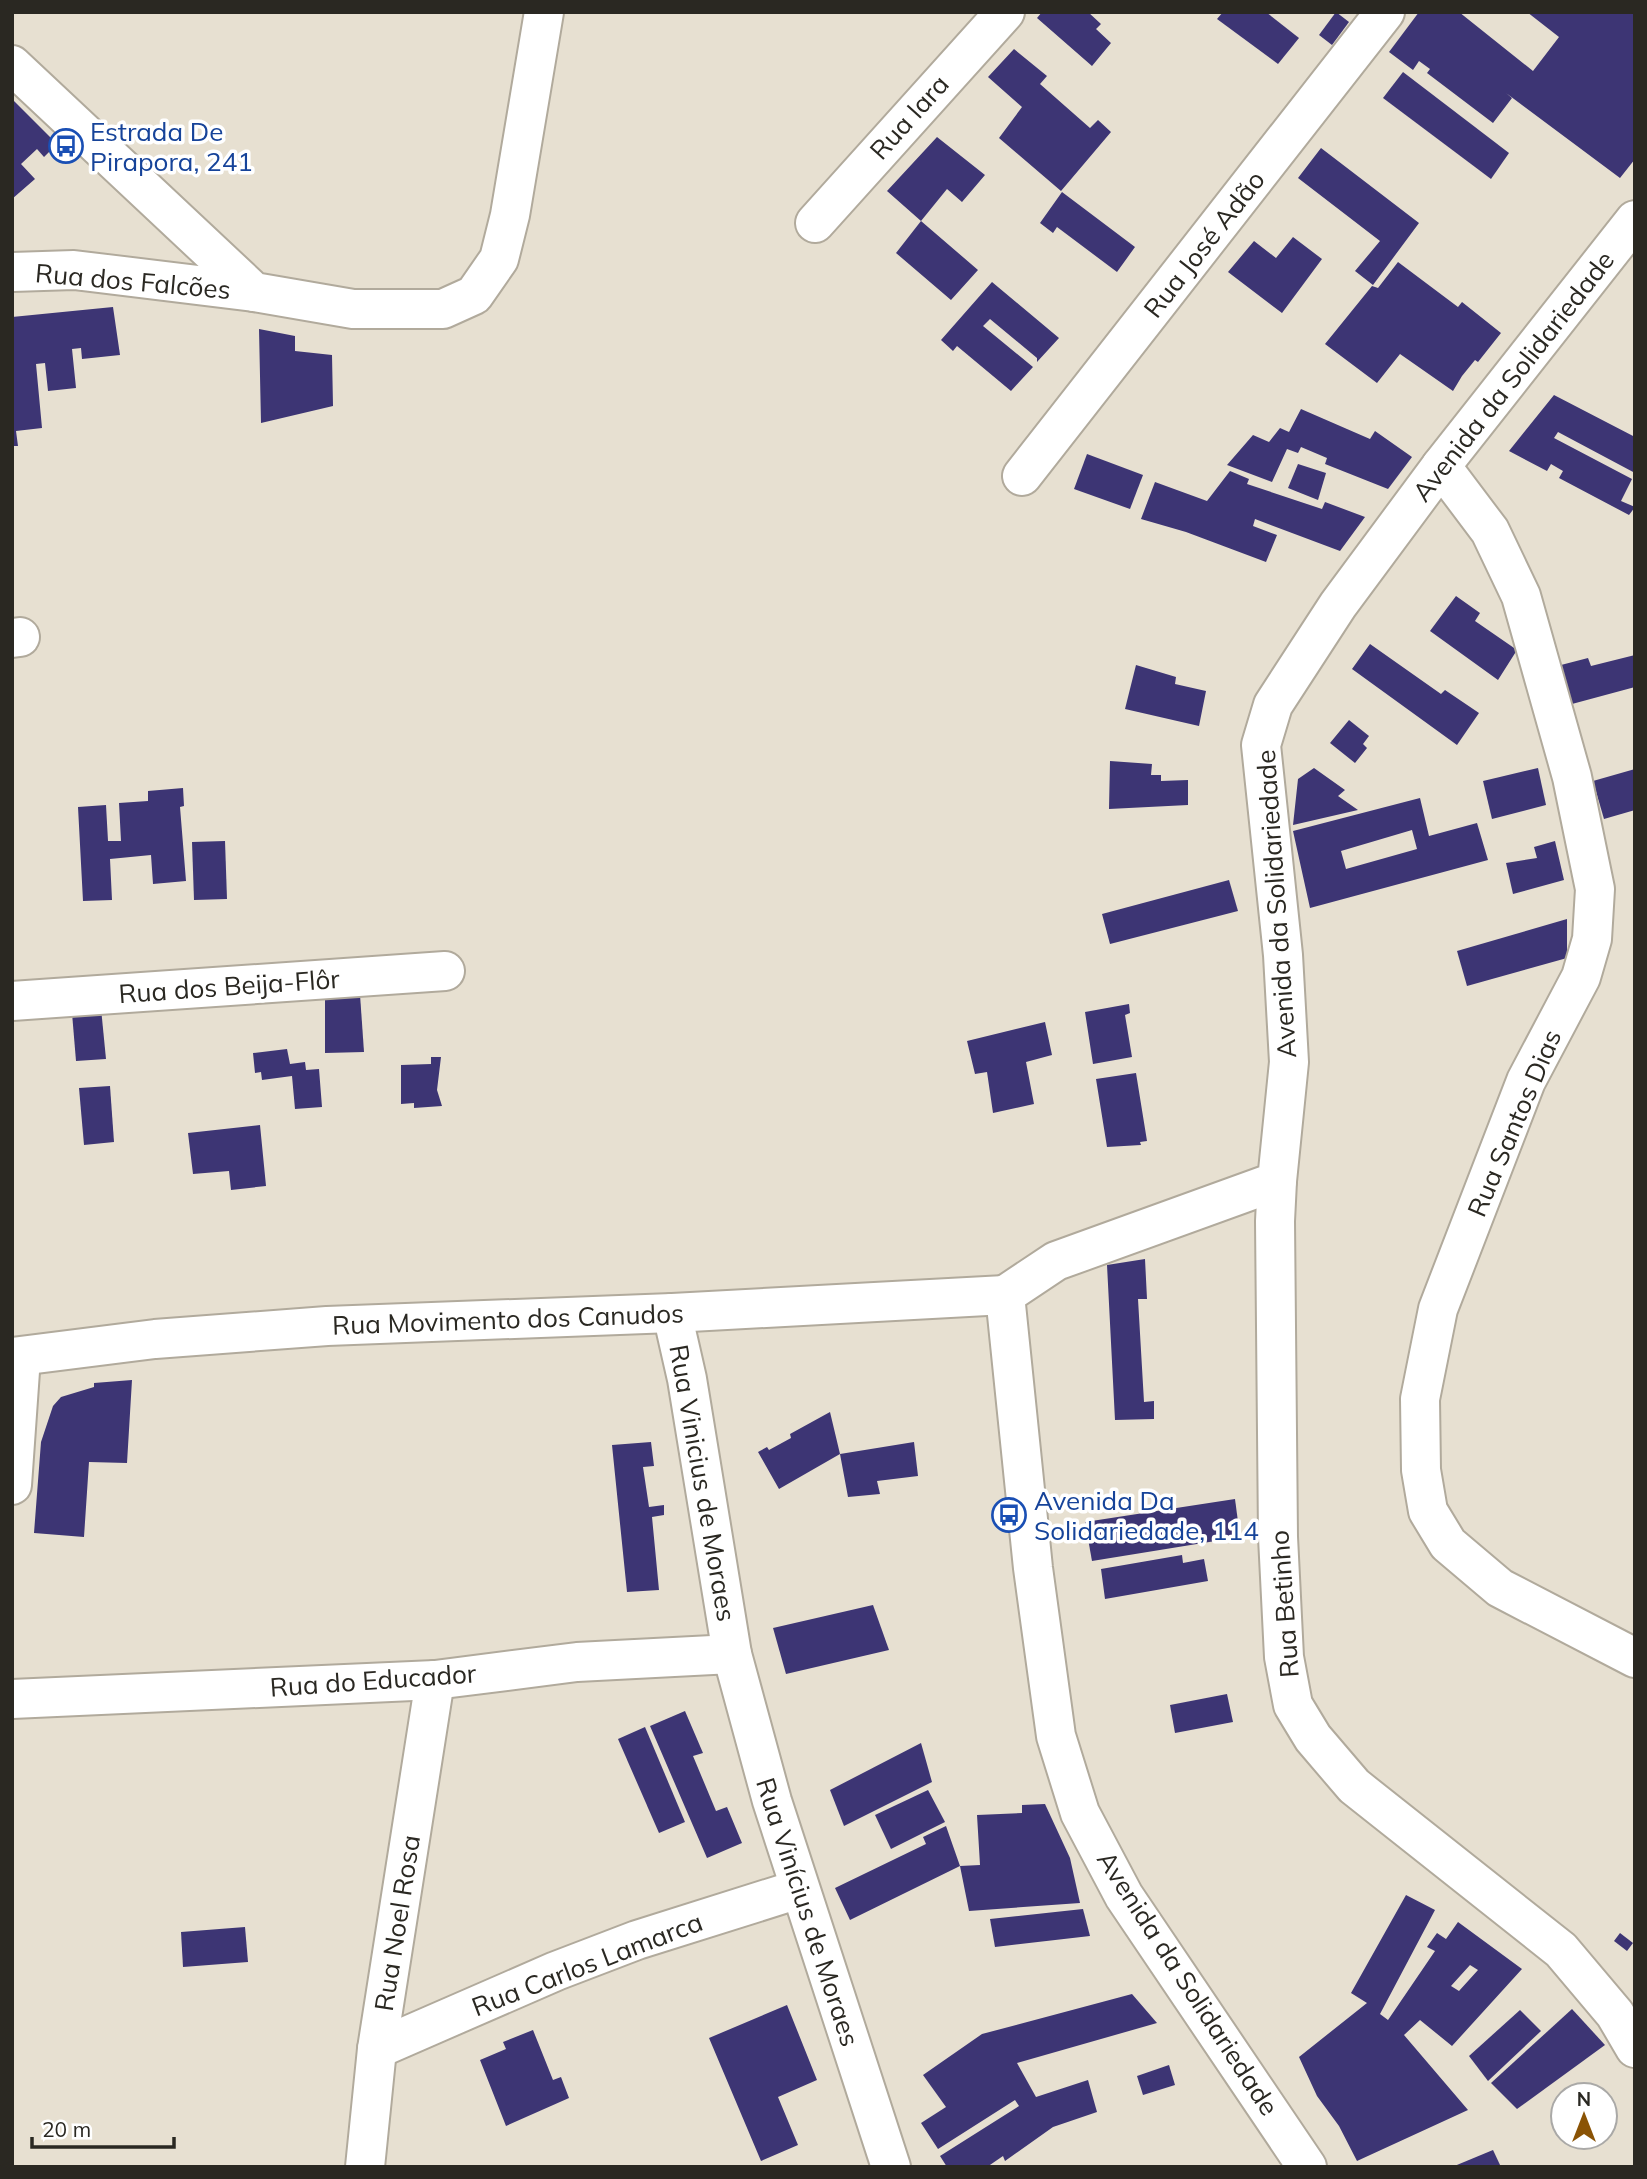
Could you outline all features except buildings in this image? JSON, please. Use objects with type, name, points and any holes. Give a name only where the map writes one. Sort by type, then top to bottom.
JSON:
[{"type":"street","name":"Rua dos Falcões","points":[[12,272],[74,270],[254,292],[353,309],[443,309],[474,295],[499,259],[510,215],[544,12]]},
{"type":"street","name":"Rua Iara","points":[[815,223],[1005,12]]},
{"type":"street","name":"Rua José Adão","points":[[1022,476],[1385,12]]},
{"type":"street","points":[[12,65],[254,292]]},
{"type":"street","name":"Avenida da Solidariedade","points":[[1278,1181],[1289,1062],[1283,955],[1261,745],[1273,705],[1338,605],[1441,466],[1635,220]]},
{"type":"street","name":"Rua Santos Dias","points":[[1441,466],[1490,531],[1521,596],[1572,777],[1595,889],[1592,939],[1581,976],[1526,1081],[1438,1309],[1420,1399],[1421,1470],[1428,1511],[1448,1544],[1500,1588],[1635,1658]]},
{"type":"street","name":"Rua dos Beija-Flôr","points":[[12,1001],[445,971]]},
{"type":"street","points":[[1005,1295],[1056,1261],[1278,1181]]},
{"type":"street","name":"Rua Betinho","points":[[1278,1181],[1275,1221],[1278,1537],[1284,1657],[1293,1705],[1313,1738],[1353,1786],[1561,1950],[1615,2014],[1635,2048]]},
{"type":"street","name":"Avenida da Solidariedade","points":[[1005,1295],[1033,1568],[1055,1723],[1080,1813],[1124,1896],[1293,2141],[1307,2167]]},
{"type":"street","name":"Rua Movimento dos Canudos","points":[[17,1357],[155,1339],[313,1327],[672,1313],[1005,1295]]},
{"type":"street","name":"Rua Vinicius de Moraes","points":[[672,1313],[689,1393],[732,1654]]},
{"type":"street","points":[[12,1485],[17,1357]]},
{"type":"street","name":"Rua do Educador","points":[[12,1699],[435,1679],[577,1662],[732,1654]]},
{"type":"street","name":"Rua Vinícius de Moraes","points":[[732,1654],[799,1889],[891,2167]]},
{"type":"street","name":"Rua Noel Rosa","points":[[365,2167],[377,2049],[435,1679]]},
{"type":"street","name":"Rua Carlos Lamarca","points":[[377,2049],[579,1962],[637,1940],[799,1889]]},
{"type":"place","name":"Estrada De Pirapora, 241","points":[[66,146]]},
{"type":"place","name":"Avenida Da Solidariedade, 114","points":[[1009,1515]]}]
